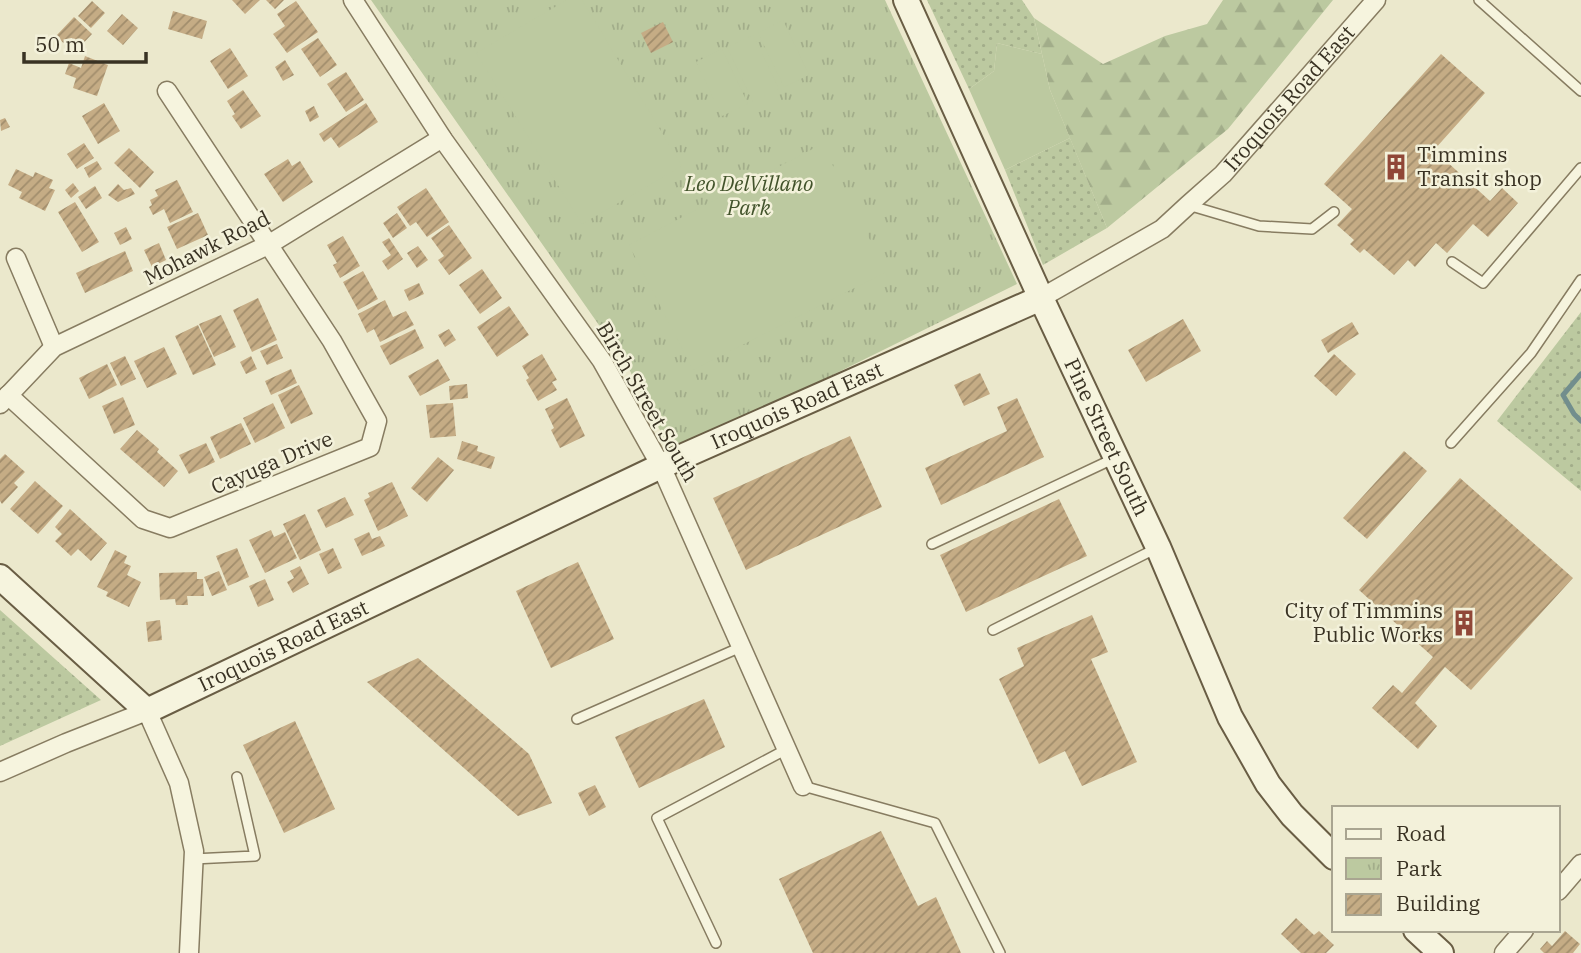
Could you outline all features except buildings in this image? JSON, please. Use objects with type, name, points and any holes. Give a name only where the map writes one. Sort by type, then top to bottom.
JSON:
[{"type":"street","name":"Birch Street South","points":[[353,0],[442,138],[602,361],[661,466],[803,786]]},
{"type":"street","name":"Pine Street South","points":[[906,0],[1158,547],[1230,717],[1268,784],[1292,815],[1332,855]]},
{"type":"street","name":"Iroquois Road East","points":[[147,711],[661,466],[1041,298],[1161,229],[1223,174],[1376,0]]},
{"type":"street","points":[[167,91],[268,245]]},
{"type":"street","name":"Mohawk Road","points":[[4,400],[54,347],[268,245],[442,138]]},
{"type":"street","name":"Cayuga Drive","points":[[4,400],[143,519],[170,528],[370,447],[377,421],[332,341],[268,245]]},
{"type":"street","points":[[16,258],[54,347]]},
{"type":"street","points":[[0,577],[147,711],[179,783],[194,851],[189,953]]},
{"type":"street","points":[[0,772],[147,711]]},
{"type":"street","points":[[1560,889],[1581,864]]},
{"type":"street","points":[[1418,932],[1441,953]]},
{"type":"street","points":[[1504,953],[1522,932]]},
{"type":"lane","points":[[1479,0],[1581,91]]},
{"type":"lane","points":[[1452,262],[1483,283],[1581,167]]},
{"type":"lane","points":[[1188,205],[1259,226],[1312,229],[1334,212]]},
{"type":"lane","points":[[1451,443],[1531,353],[1581,279]]},
{"type":"lane","points":[[932,544],[1116,458]]},
{"type":"lane","points":[[993,629],[1158,547]]},
{"type":"lane","points":[[577,719],[741,647]]},
{"type":"lane","points":[[716,943],[657,818],[787,749]]},
{"type":"lane","points":[[193,859],[255,856],[237,777]]},
{"type":"lane","points":[[803,786],[935,823],[1000,953]]},
{"type":"green space","name":"Leo DelVillano Park","points":[[371,0],[885,0],[1017,284],[672,454],[627,365]]},
{"type":"green space","points":[[567,0],[582,0],[682,166],[582,224],[476,53]]},
{"type":"green space","points":[[927,0],[1022,0],[1034,18],[1042,54],[997,43],[994,71],[969,89]]},
{"type":"green space","points":[[1223,0],[1333,0],[1228,129],[1107,228],[1050,90],[1034,18],[1103,64],[1165,36],[1207,24]]},
{"type":"green space","points":[[783,20],[809,75],[784,87],[758,33]]},
{"type":"green space","points":[[753,35],[779,89],[753,102],[727,47]]},
{"type":"green space","points":[[997,43],[1042,54],[1050,90],[1070,138],[1005,170],[969,89],[994,71]]},
{"type":"green space","points":[[722,49],[748,104],[722,116],[696,62]]},
{"type":"green space","points":[[1070,138],[1107,228],[1043,265],[1005,170]]},
{"type":"green space","points":[[822,144],[886,272],[693,370],[629,245]]},
{"type":"green space","points":[[1581,312],[1581,491],[1497,421]]},
{"type":"green space","points":[[0,610],[101,700],[0,746]]},
{"type":"waterway","points":[[1581,374],[1563,395],[1581,421]]},
{"type":"place","name":"Timmins Transit shop","points":[[1396,167]]},
{"type":"place","name":"City of Timmins Public Works","points":[[1464,623]]}]
